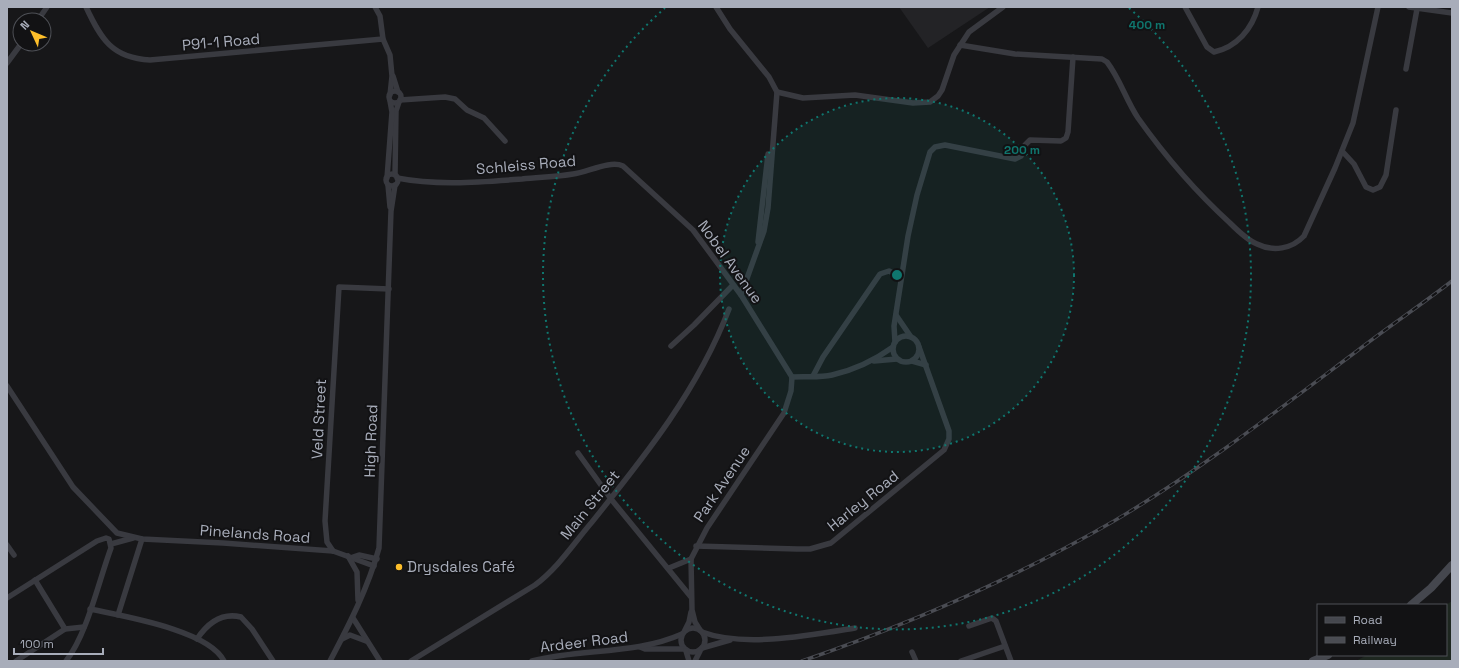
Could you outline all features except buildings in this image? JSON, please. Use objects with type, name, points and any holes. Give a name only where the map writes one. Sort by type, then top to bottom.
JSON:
[{"type":"main road","points":[[1412,604],[1431,588],[1452,565]]},
{"type":"main road","points":[[1313,661],[1326,656]]},
{"type":"street","name":"P91-1 Road","points":[[86,7],[101,36],[108,45],[124,56],[135,59],[150,60],[383,39]]},
{"type":"street","name":"High Road","points":[[376,7],[382,22],[383,39],[390,55],[392,76],[390,101]]},
{"type":"street","points":[[716,7],[730,29],[769,76],[777,92],[768,208],[764,231],[740,295]]},
{"type":"street","points":[[777,92],[803,98],[855,95],[927,104],[938,96],[954,55],[960,45],[977,25],[1003,7]]},
{"type":"street","points":[[1185,7],[1207,47],[1214,52],[1228,46],[1244,36],[1253,22],[1258,7]]},
{"type":"street","points":[[960,45],[1014,54],[1102,59],[1107,62],[1139,118],[1199,194],[1256,244],[1263,247],[1284,248],[1292,246],[1304,236],[1353,123],[1378,7]]},
{"type":"street","points":[[1409,7],[1452,13]]},
{"type":"street","points":[[1441,12],[1446,7]]},
{"type":"street","points":[[1406,69],[1417,9]]},
{"type":"street","points":[[7,63],[15,52]]},
{"type":"street","points":[[897,359],[894,353],[894,335],[901,277],[917,195],[930,152],[935,147],[945,145],[1015,159],[1021,156],[1024,145],[1030,140],[1061,141],[1065,139],[1068,132],[1073,57]]},
{"type":"street","name":"High Road","points":[[330,661],[354,618],[358,602],[377,559],[380,541],[391,211],[396,180],[396,111],[399,97],[392,76]]},
{"type":"street","points":[[390,95],[393,92],[399,97],[445,97],[455,99],[467,110],[484,118],[505,141]]},
{"type":"street","points":[[388,185],[396,180],[390,175],[387,178],[392,112],[390,101],[394,103],[399,97]]},
{"type":"street","points":[[1342,151],[1354,164],[1366,187],[1373,190],[1380,187],[1386,175],[1396,110]]},
{"type":"street","name":"Schleiss Road","points":[[396,180],[462,182],[569,175],[618,163],[634,174]]},
{"type":"street","name":"Nobel Avenue","points":[[634,174],[693,230],[740,295],[792,376]]},
{"type":"street","name":"High Road","points":[[387,178],[391,211]]},
{"type":"street","points":[[813,376],[823,357],[880,274],[889,271],[901,277]]},
{"type":"street","points":[[671,346],[733,285]]},
{"type":"street","name":"Veld Street","points":[[333,551],[327,542],[325,521],[339,287],[389,289]]},
{"type":"street","name":"Main Street","points":[[411,661],[544,578],[551,572],[664,431],[683,402],[724,324],[729,309]]},
{"type":"street","points":[[896,315],[919,347],[918,354],[912,361]]},
{"type":"street","points":[[894,335],[900,330],[906,329]]},
{"type":"street","points":[[872,361],[904,336],[911,337]]},
{"type":"street","name":"Harley Road","points":[[696,546],[810,549],[831,543],[946,447],[949,439],[949,431],[919,347]]},
{"type":"street","points":[[792,376],[832,375],[872,361],[897,359],[904,362],[912,361],[926,364]]},
{"type":"street","name":"Park Avenue","points":[[701,631],[695,622],[692,610],[691,559],[696,546],[707,528],[784,413],[791,391],[792,376]]},
{"type":"street","points":[[7,386],[77,492],[117,533],[133,538]]},
{"type":"street","points":[[578,453],[611,499],[691,598]]},
{"type":"street","points":[[7,598],[97,541],[106,538],[109,539],[111,544],[84,627],[66,661]]},
{"type":"street","points":[[111,544],[133,538]]},
{"type":"street","name":"Pinelands Road","points":[[133,538],[333,551],[374,566]]},
{"type":"street","points":[[118,615],[142,539]]},
{"type":"street","points":[[7,545],[14,555]]},
{"type":"street","points":[[358,602],[357,572],[351,557],[359,555],[377,559]]},
{"type":"street","points":[[668,568],[691,559]]},
{"type":"street","points":[[35,580],[65,629]]},
{"type":"street","points":[[90,609],[149,621],[197,639],[214,649],[224,661]]},
{"type":"street","name":"Park Avenue","points":[[683,632],[689,622],[692,610]]},
{"type":"street","points":[[197,639],[203,629],[218,618],[229,616],[241,617],[252,629],[273,661]]},
{"type":"street","points":[[354,618],[366,641],[380,661]]},
{"type":"street","points":[[969,626],[992,618],[996,621],[1011,661]]},
{"type":"street","points":[[16,661],[65,629],[84,627]]},
{"type":"street","points":[[689,661],[681,643],[683,632],[693,628],[714,636],[738,638],[799,638],[855,628]]},
{"type":"street","points":[[695,661],[705,641],[701,631]]},
{"type":"street","name":"Ardeer Road","points":[[532,661],[568,654],[640,646],[671,639],[683,632]]},
{"type":"street","points":[[341,640],[350,635],[366,641]]},
{"type":"street","points":[[685,650],[693,653],[722,641],[738,638]]},
{"type":"street","name":"Ardeer Road","points":[[640,646],[645,649],[685,650]]},
{"type":"street","points":[[961,661],[1006,646]]},
{"type":"street","points":[[912,652],[916,661]]},
{"type":"street","points":[[71,654],[74,661]]},
{"type":"shaded area","points":[[899,7],[990,7],[928,48]]},
{"type":"shaded area","points":[[1452,601],[1452,661],[1356,661],[1365,656],[1447,656],[1447,604]]},
{"type":"railway","points":[[802,661],[882,632],[1000,581],[1039,562],[1114,521],[1177,482],[1238,439],[1452,281]]},
{"type":"place","name":"Drysdales Café","points":[[399,567]]}]
